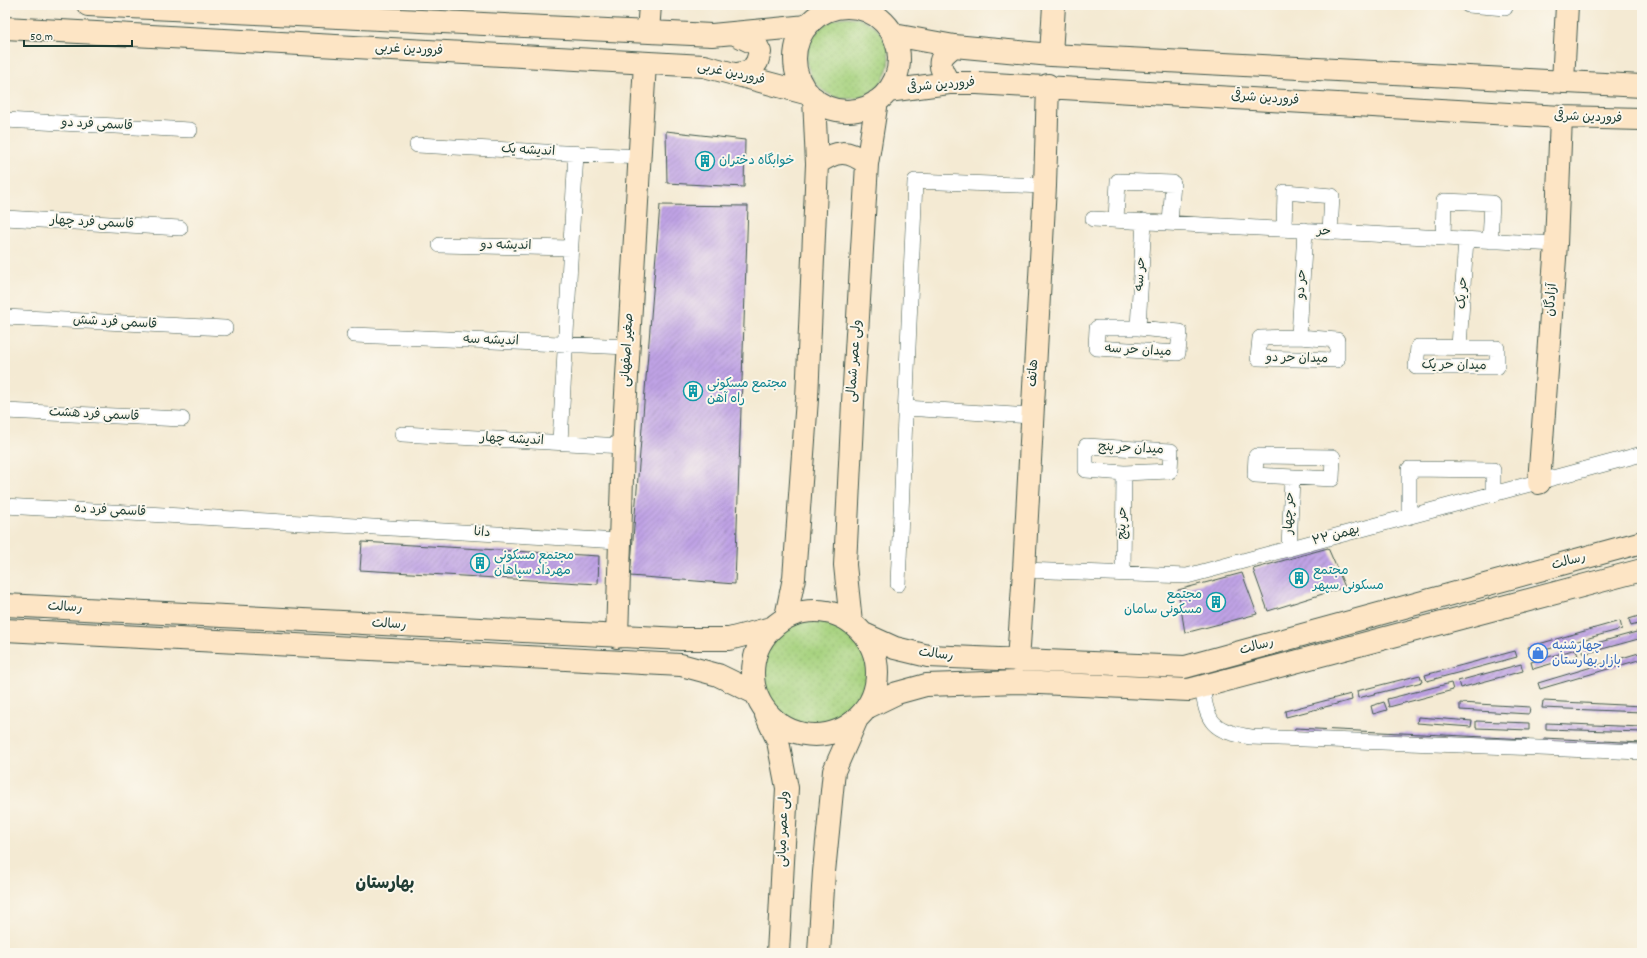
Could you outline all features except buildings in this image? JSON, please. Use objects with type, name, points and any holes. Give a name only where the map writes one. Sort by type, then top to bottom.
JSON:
[{"type":"main road","points":[[88,5],[311,17],[712,35],[733,33],[815,16],[831,9],[846,7],[860,8],[888,21],[954,46],[1051,55],[1642,86]]},
{"type":"main road","points":[[648,32],[650,5]]},
{"type":"main road","points":[[1051,55],[1054,5]]},
{"type":"main road","points":[[1563,82],[1567,5]]},
{"type":"main road","points":[[815,16],[799,39],[796,60],[801,82],[812,96],[821,103],[834,109],[849,110],[864,108],[883,96],[896,78],[899,64],[899,49],[888,21]]},
{"type":"main road","points":[[310,44],[311,17]]},
{"type":"main road","name":"فروردین غربی","points":[[5,28],[704,66],[738,74],[812,96]]},
{"type":"main road","points":[[733,33],[756,44],[760,52],[757,62],[751,71],[738,74]]},
{"type":"main road","points":[[948,83],[941,70],[940,61],[943,54],[954,46]]},
{"type":"main road","name":"صغیر اصفهانی","points":[[617,637],[623,446],[645,63]]},
{"type":"main road","name":"فروردین شرقی","points":[[883,96],[948,83],[1048,86],[1561,117],[1642,119]]},
{"type":"main road","name":"هاتف","points":[[1018,661],[1045,186],[1048,86]]},
{"type":"main road","points":[[779,623],[794,578],[806,406],[817,164],[812,96]]},
{"type":"main road","name":"ولی عصر شمالی","points":[[858,628],[845,565],[867,164],[883,96]]},
{"type":"main road","name":"آزادگان","points":[[1539,483],[1556,244],[1561,117]]},
{"type":"main road","points":[[817,164],[828,155],[842,152],[856,156],[867,164]]},
{"type":"main road","name":"رسالت","points":[[858,628],[895,648],[928,656],[1185,667],[1642,542]]},
{"type":"main road","name":"رسالت","points":[[862,714],[897,693],[926,685],[1018,682],[1189,690],[1642,570]]},
{"type":"main road","name":"رسالت","points":[[5,605],[617,637],[729,640],[779,623]]},
{"type":"main road","points":[[819,953],[824,872],[834,771],[876,689],[878,669],[874,651],[858,628],[830,612],[808,611],[779,623],[760,642],[754,658],[752,676],[759,701],[777,724],[796,733],[817,736],[838,732],[862,714]]},
{"type":"main road","name":"رسالت","points":[[5,630],[681,665],[718,675],[759,701]]},
{"type":"main road","name":"ولی عصر میانی","points":[[759,701],[778,741],[787,788],[778,953]]},
{"type":"street","points":[[1468,5],[1505,8],[1505,5]]},
{"type":"street","name":"قاسمی فرد دو","points":[[5,120],[190,130]]},
{"type":"street","name":"اندیشه یک","points":[[417,145],[639,157]]},
{"type":"street","points":[[560,442],[572,248],[576,153]]},
{"type":"street","points":[[898,584],[915,181],[1045,186]]},
{"type":"street","points":[[1116,220],[1118,181],[1173,183],[1170,223]]},
{"type":"street","points":[[1284,229],[1285,192],[1332,196],[1330,232]]},
{"type":"street","points":[[1443,238],[1444,201],[1492,203],[1490,241]]},
{"type":"street","name":"قاسمی فرد چهار","points":[[5,218],[180,228]]},
{"type":"street","name":"حر","points":[[1093,218],[1556,244]]},
{"type":"street","name":"حر سه","points":[[1138,328],[1144,221]]},
{"type":"street","name":"حر دو","points":[[1299,337],[1305,230]]},
{"type":"street","name":"حر یک","points":[[1459,347],[1466,239]]},
{"type":"street","name":"اندیشه دو","points":[[440,245],[572,248]]},
{"type":"street","name":"قاسمی فرد شش","points":[[5,317],[225,328]]},
{"type":"street","name":"میدان حر سه","points":[[1097,328],[1138,328],[1180,332],[1178,353],[1096,348],[1097,328]]},
{"type":"street","name":"اندیشه سه","points":[[354,335],[628,347]]},
{"type":"street","name":"میدان حر دو","points":[[1299,337],[1338,340],[1337,360],[1258,358],[1260,338],[1299,337]]},
{"type":"street","name":"میدان حر یک","points":[[1418,346],[1459,347],[1496,348],[1497,367],[1416,367],[1418,346]]},
{"type":"street","points":[[906,408],[1032,416]]},
{"type":"street","name":"قاسمی فرد هشت","points":[[5,411],[182,419]]},
{"type":"street","name":"اندیشه چهار","points":[[402,434],[623,446]]},
{"type":"street","name":"میدان حر پنج","points":[[1086,446],[1171,451],[1170,471],[1124,472],[1086,470],[1086,446]]},
{"type":"street","name":"۲۲ بهمن","points":[[1024,570],[1187,576],[1539,483],[1642,454]]},
{"type":"street","points":[[1256,456],[1333,457],[1332,478],[1292,478],[1255,475],[1256,456]]},
{"type":"street","points":[[1409,517],[1410,469],[1493,470],[1493,495]]},
{"type":"street","name":"حر پنج","points":[[1123,574],[1124,472]]},
{"type":"street","name":"حر چهار","points":[[1289,548],[1292,478]]},
{"type":"street","name":"قاسمی فرد ده","points":[[5,506],[346,525]]},
{"type":"street","name":"دانا","points":[[346,525],[619,541]]},
{"type":"street","points":[[1202,686],[1205,711],[1214,725],[1233,734],[1267,737],[1642,752]]},
{"type":"green space","points":[[848,17],[864,20],[877,29],[886,42],[889,58],[886,74],[877,87],[864,96],[848,99],[832,96],[819,87],[810,74],[807,58],[810,42],[819,29],[832,20]]},
{"type":"green space","points":[[815,618],[836,622],[855,634],[867,653],[871,674],[867,695],[855,714],[836,726],[815,730],[794,726],[775,714],[763,695],[759,674],[763,653],[775,634],[794,622]]},
{"type":"place","name":"خوابگاه دختران","points":[[705,161]]},
{"type":"place","name":"مجتمع مسکونی راه آهن","points":[[693,391]]},
{"type":"place","name":"مجتمع مسکونی مهرداد سپاهان","points":[[480,563]]},
{"type":"place","name":"مجتمع مسکونی سپهر","points":[[1299,578]]},
{"type":"place","name":"مجتمع مسکونی سامان","points":[[1216,602]]},
{"type":"place","name":"چهارشنبه بازار بهارستان","points":[[1538,653]]},
{"type":"district","name":"بهارستان","points":[[385,885]]}]
